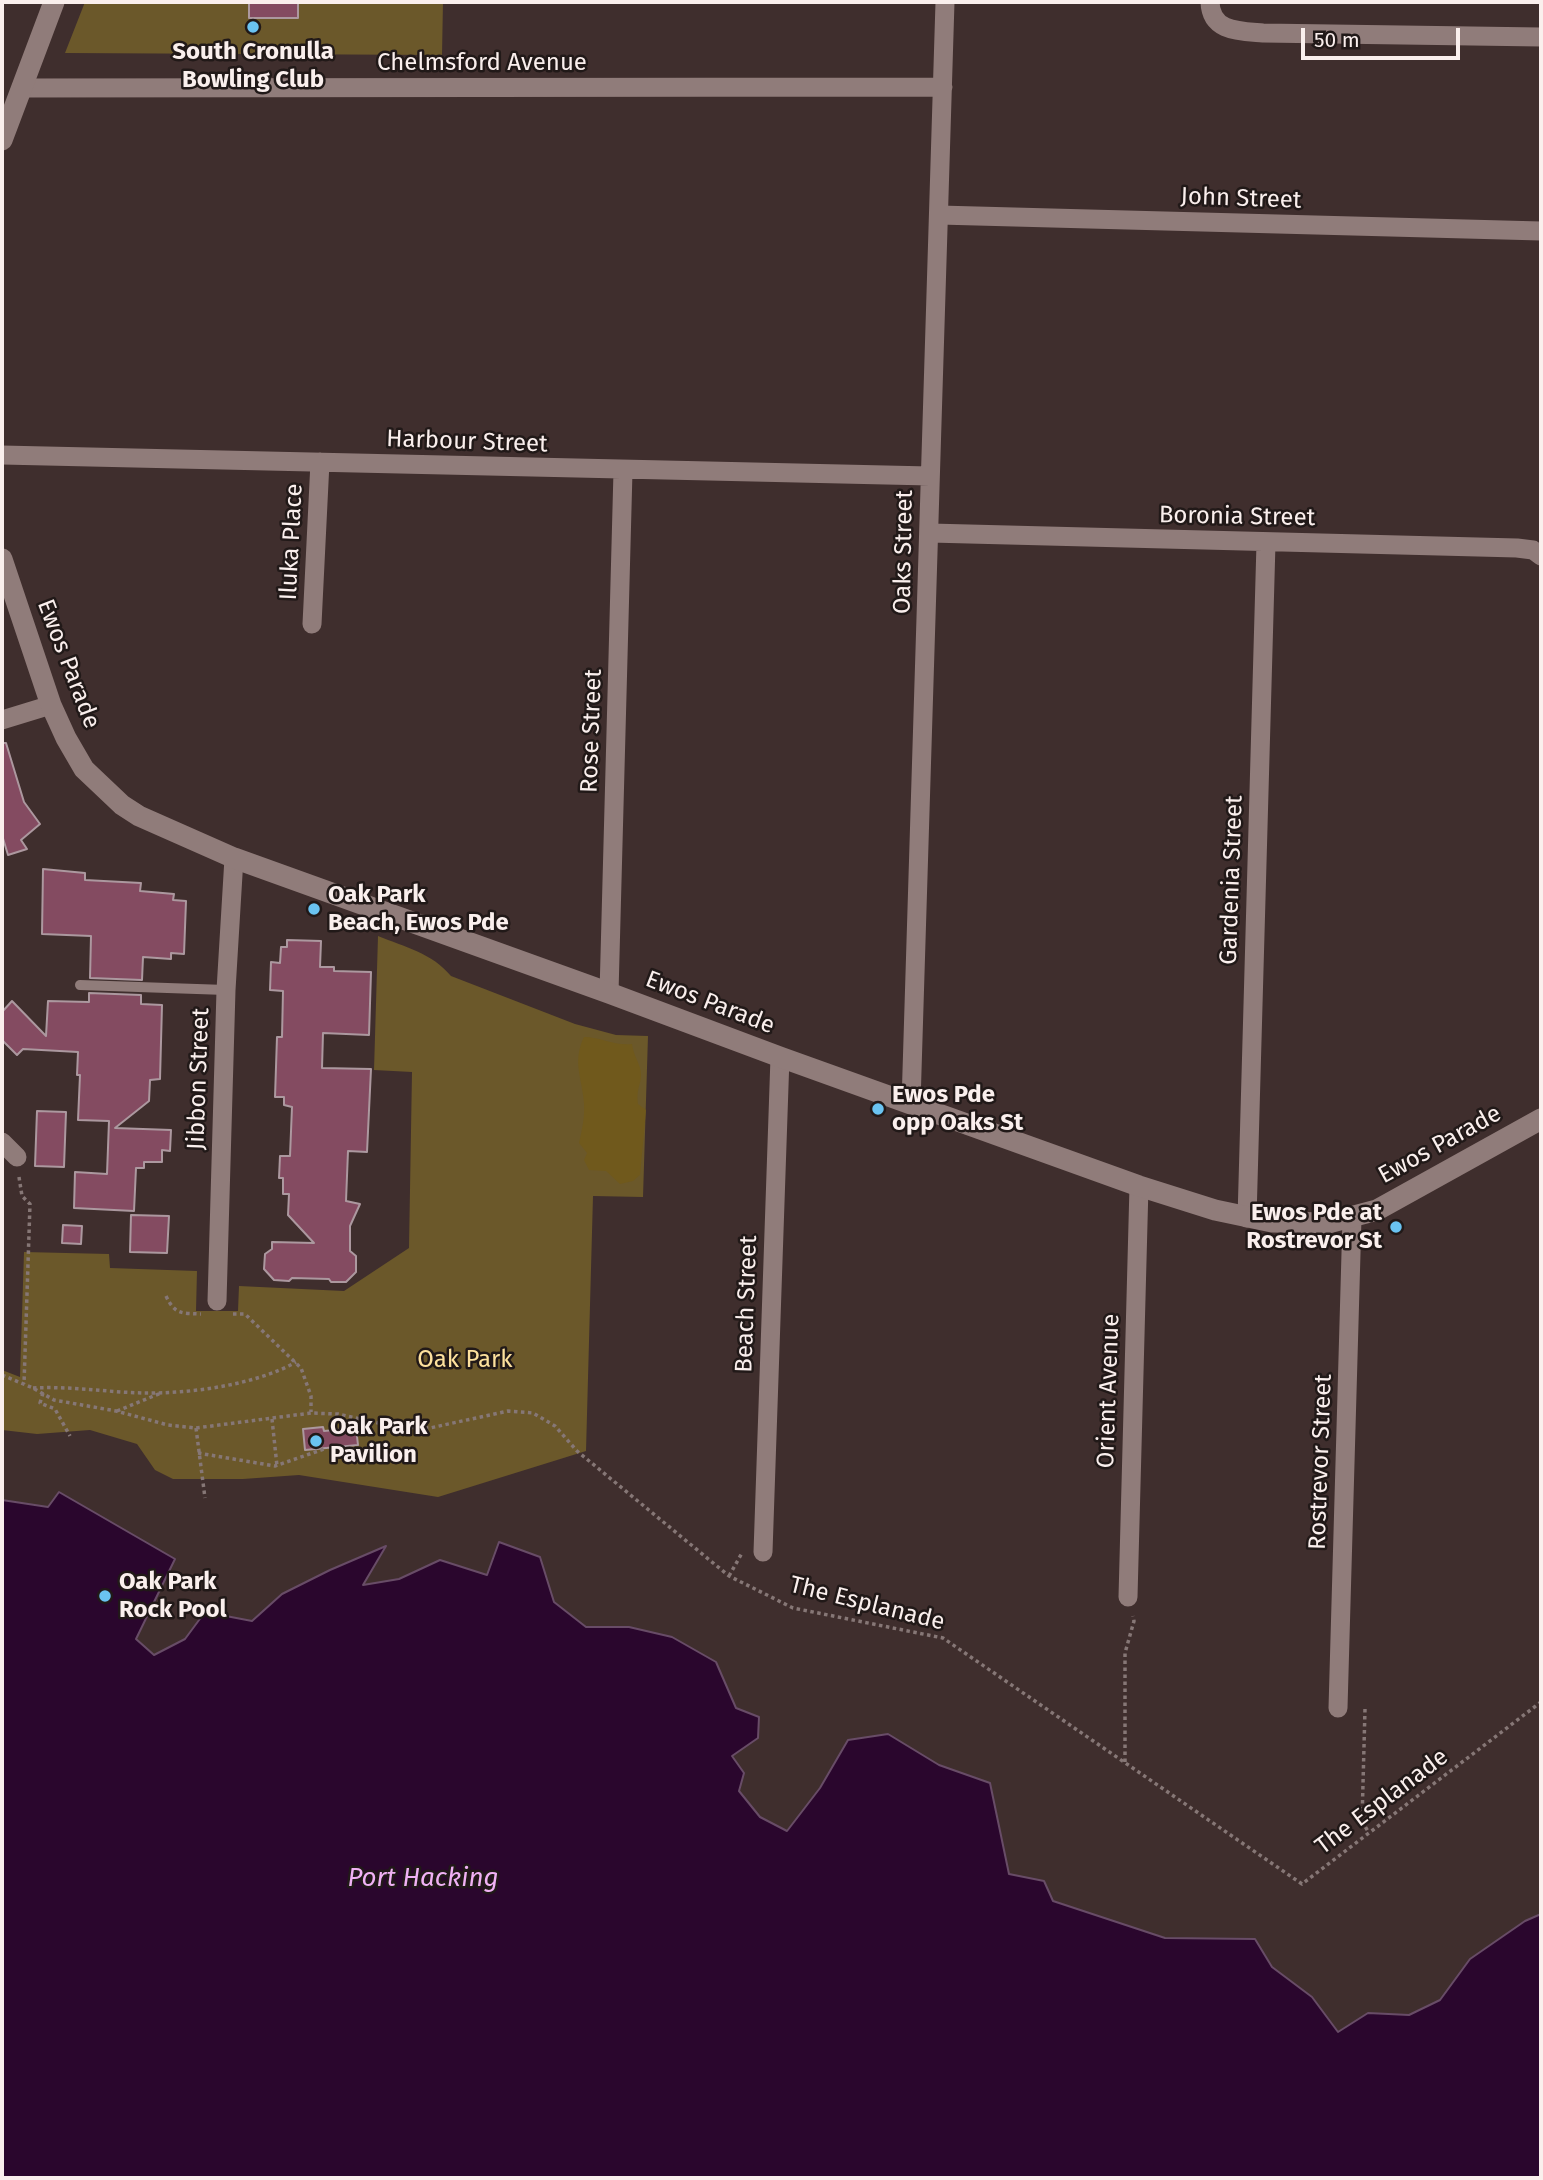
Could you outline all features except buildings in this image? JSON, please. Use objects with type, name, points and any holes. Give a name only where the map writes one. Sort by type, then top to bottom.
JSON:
[{"type":"street","points":[[2,140],[54,2]]},
{"type":"street","name":"Oaks Street","points":[[911,1104],[945,2]]},
{"type":"street","points":[[1210,2],[1213,18],[1220,25],[1227,29],[1263,33],[1541,37]]},
{"type":"street","name":"Chelmsford Avenue","points":[[21,88],[943,87]]},
{"type":"street","name":"John Street","points":[[939,215],[1541,231]]},
{"type":"street","name":"Harbour Street","points":[[2,455],[930,477]]},
{"type":"street","name":"Iluka Place","points":[[312,624],[320,462]]},
{"type":"street","name":"Rose Street","points":[[609,993],[624,471]]},
{"type":"street","name":"Boronia Street","points":[[930,533],[1517,548],[1533,550],[1541,556]]},
{"type":"street","name":"Gardenia Street","points":[[1247,1218],[1266,543]]},
{"type":"street","name":"Ewos Parade","points":[[2,559],[51,705],[66,738],[84,769],[108,794],[139,816],[234,858],[780,1057],[1139,1186],[1247,1218],[1300,1224],[1328,1223],[1377,1210],[1541,1119]]},
{"type":"street","points":[[2,720],[51,705]]},
{"type":"street","name":"Jibbon Street","points":[[212,1307],[234,858]]},
{"type":"street","name":"Beach Street","points":[[764,1552],[780,1057]]},
{"type":"street","points":[[2,1142],[17,1157]]},
{"type":"street","name":"Orient Avenue","points":[[1128,1597],[1139,1186]]},
{"type":"street","name":"Rostrevor Street","points":[[1338,1708],[1352,1218]]},
{"type":"lane","points":[[80,985],[226,990]]},
{"type":"path","points":[[17,1157],[22,1196],[30,1204],[24,1384]]},
{"type":"path","points":[[166,1296],[171,1308],[181,1313],[212,1307]]},
{"type":"path","points":[[233,1314],[245,1314],[296,1362],[308,1386],[311,1413]]},
{"type":"path","points":[[33,1388],[58,1387],[144,1393],[191,1390],[251,1378],[296,1362]]},
{"type":"path","name":"The Esplanade","points":[[2,1376],[54,1400],[116,1411],[169,1425],[196,1428],[311,1413],[338,1414],[397,1427],[442,1427],[508,1411],[533,1413],[555,1426],[577,1451],[729,1576],[793,1608],[943,1638],[1302,1884],[1541,1702]]},
{"type":"path","points":[[116,1411],[163,1392]]},
{"type":"path","points":[[43,1393],[40,1403],[55,1409],[70,1436]]},
{"type":"path","points":[[272,1419],[277,1466]]},
{"type":"path","points":[[196,1428],[205,1498]]},
{"type":"path","points":[[198,1453],[277,1466],[327,1448]]},
{"type":"path","points":[[1125,1762],[1125,1653],[1134,1621],[1128,1597]]},
{"type":"path","points":[[1365,1709],[1362,1821],[1369,1833]]},
{"type":"green space","points":[[85,2],[443,2],[442,55],[65,53]]},
{"type":"green space","name":"Oak Park","points":[[378,936],[427,956],[451,976],[575,1024],[616,1035],[648,1036],[643,1197],[593,1196],[586,1451],[438,1497],[299,1475],[243,1479],[173,1479],[155,1470],[137,1444],[90,1430],[37,1434],[2,1430],[2,1370],[20,1377],[24,1252],[109,1254],[110,1268],[197,1271],[196,1311],[238,1311],[239,1286],[344,1291],[409,1248],[412,1072],[374,1070]]},
{"type":"shaded area","points":[[584,1037],[632,1044],[640,1067],[638,1104],[646,1110],[640,1175],[633,1181],[620,1184],[606,1171],[589,1170],[584,1160],[587,1153],[579,1143],[584,1108],[578,1062]]},
{"type":"water","name":"Port Hacking","points":[[59,1492],[175,1559],[136,1639],[154,1655],[185,1639],[205,1612],[252,1621],[282,1594],[386,1546],[363,1585],[399,1579],[440,1560],[487,1575],[499,1542],[540,1557],[554,1602],[586,1627],[629,1627],[672,1637],[716,1662],[736,1708],[759,1717],[758,1738],[732,1756],[744,1773],[739,1791],[760,1817],[787,1831],[820,1788],[848,1740],[888,1734],[939,1765],[990,1783],[1009,1874],[1044,1881],[1053,1901],[1165,1938],[1255,1939],[1272,1967],[1312,1997],[1338,2032],[1368,2013],[1409,2015],[1440,2000],[1470,1959],[1525,1921],[1541,1914],[1541,2178],[2,2178],[2,1500],[48,1507]]},
{"type":"place","name":"South Cronulla Bowling Club","points":[[253,27]]},
{"type":"place","name":"Oak Park Beach, Ewos Pde","points":[[314,909]]},
{"type":"place","name":"Ewos Pde opp Oaks St","points":[[878,1109]]},
{"type":"place","name":"Ewos Pde at Rostrevor St","points":[[1396,1227]]},
{"type":"place","name":"Oak Park Pavilion","points":[[316,1441]]},
{"type":"place","name":"Oak Park Rock Pool","points":[[105,1596]]}]
